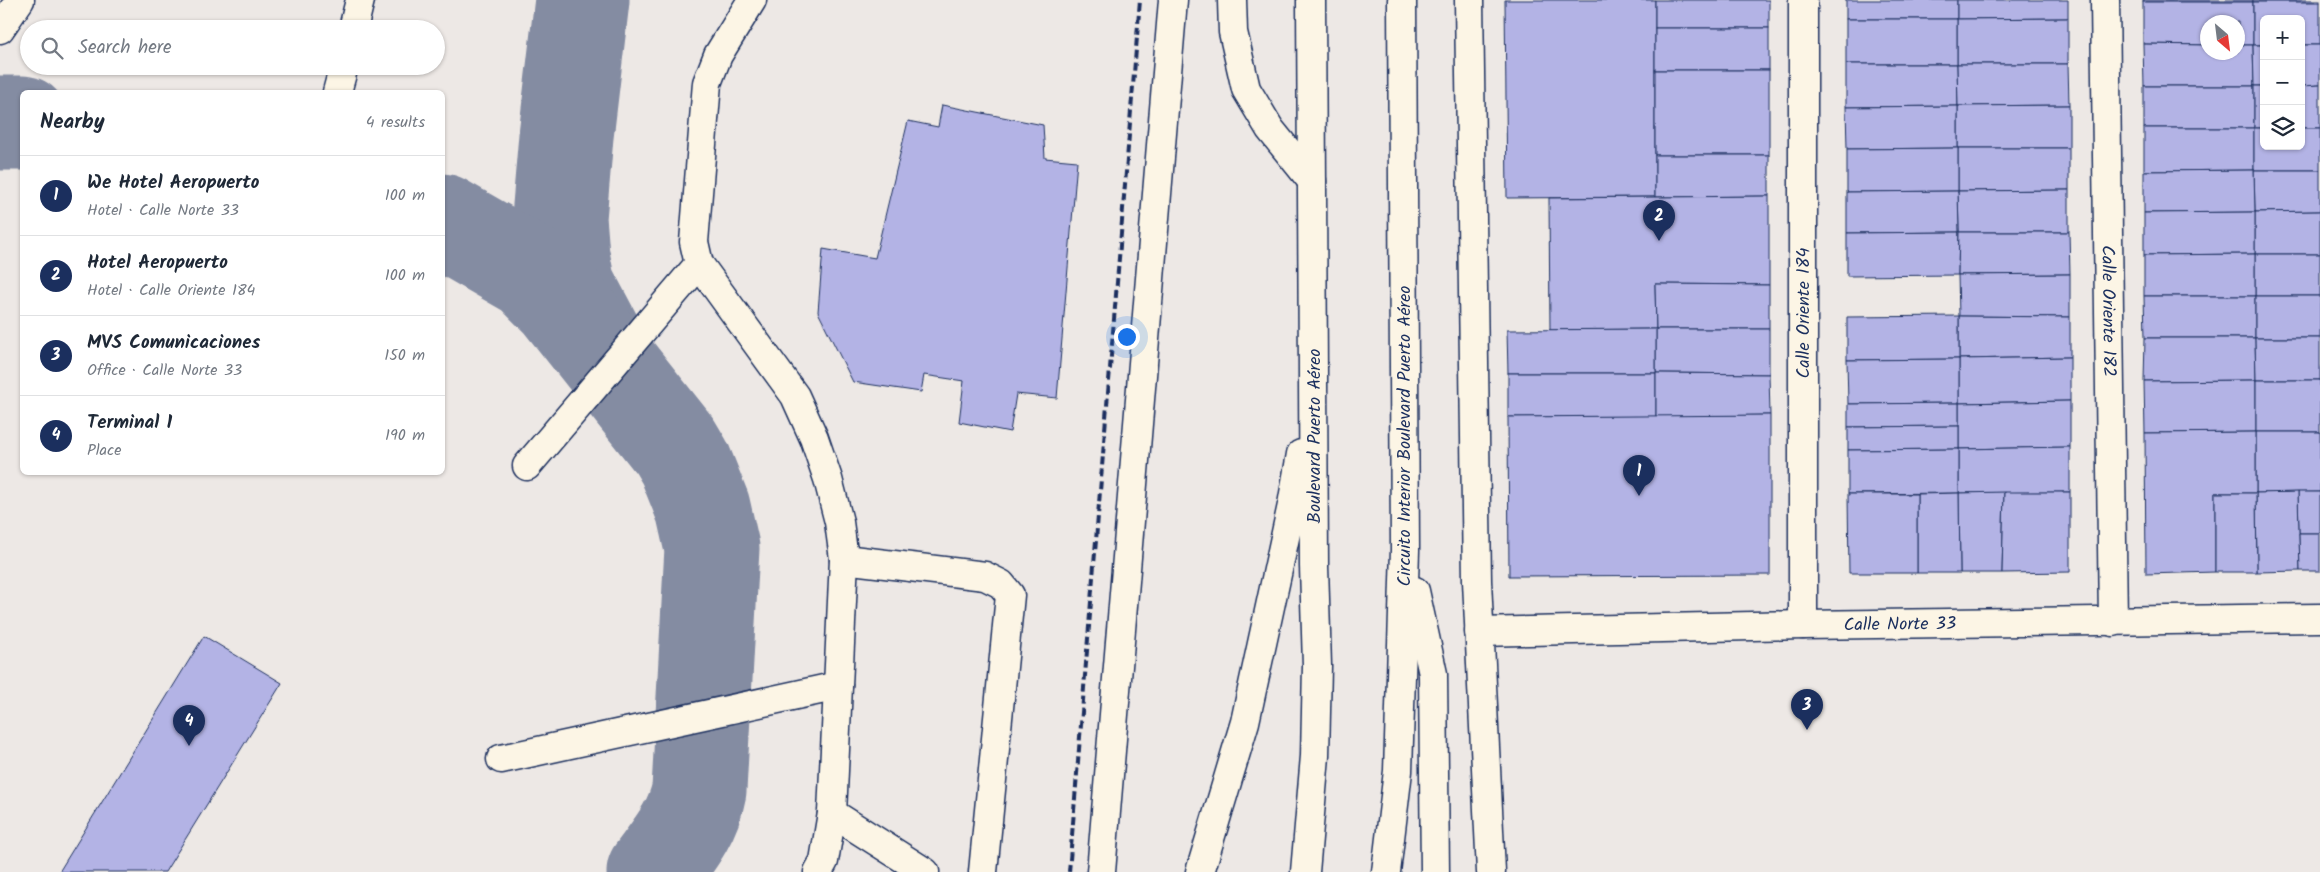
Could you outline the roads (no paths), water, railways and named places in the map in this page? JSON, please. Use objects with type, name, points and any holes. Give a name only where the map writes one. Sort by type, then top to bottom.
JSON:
[{"type":"main road","points":[[0,29],[20,0]]},
{"type":"main road","points":[[355,20],[360,0]]},
{"type":"main road","points":[[752,0],[718,55],[707,84],[694,222],[694,242],[699,264],[795,396],[814,438],[840,522],[844,559],[832,813],[824,860],[818,872]]},
{"type":"main road","points":[[1100,872],[1172,0]]},
{"type":"main road","points":[[1232,0],[1233,32],[1246,89],[1270,129],[1312,181]]},
{"type":"main road","name":"Boulevard Puerto Aéreo","points":[[1305,872],[1314,756],[1317,666],[1311,0]]},
{"type":"main road","name":"Circuito Interior Boulevard Puerto Aéreo","points":[[1386,872],[1398,771],[1405,550],[1402,0]]},
{"type":"main road","points":[[1469,0],[1480,632],[1491,872]]},
{"type":"main road","name":"Calle Oriente 184","points":[[1803,0],[1803,625]]},
{"type":"main road","name":"Calle Oriente 182","points":[[2105,0],[2113,622]]},
{"type":"main road","points":[[338,90],[342,75]]},
{"type":"main road","points":[[527,466],[699,264]]},
{"type":"main road","points":[[1200,872],[1245,722],[1292,505],[1314,384]]},
{"type":"main road","points":[[1405,550],[1433,674],[1435,872]]},
{"type":"main road","points":[[844,559],[985,576],[1001,584],[1010,595],[983,872]]},
{"type":"main road","name":"Calle Norte 33","points":[[1480,632],[1803,625],[2320,618]]},
{"type":"main road","points":[[501,759],[838,686]]},
{"type":"main road","points":[[832,813],[925,872]]},
{"type":"railway","points":[[1069,872],[1140,0]]},
{"type":"place","name":"Hotel Aeropuerto","points":[[1659,241]]},
{"type":"place","name":"We Hotel Aeropuerto","points":[[1639,496]]},
{"type":"place","name":"MVS Comunicaciones","points":[[1807,730]]},
{"type":"place","name":"Terminal 1","points":[[189,746]]}]
